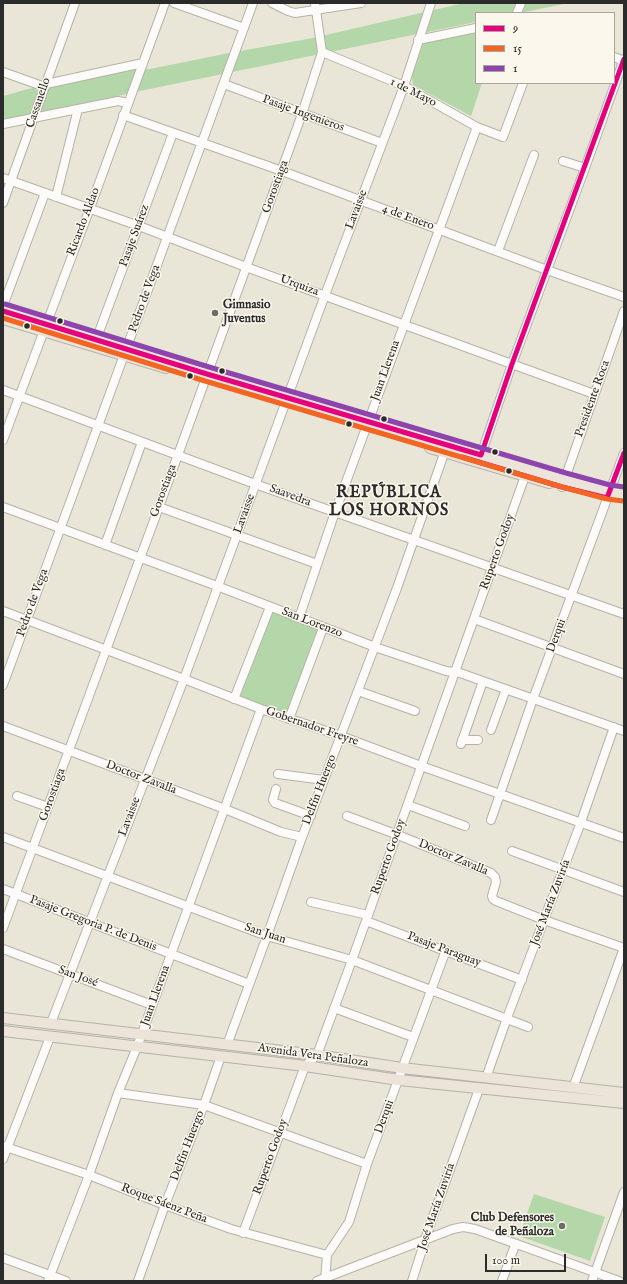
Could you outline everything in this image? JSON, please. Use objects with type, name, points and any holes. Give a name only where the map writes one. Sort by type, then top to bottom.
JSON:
[{"type":"main road","points":[[3,311],[44,328],[367,424],[525,476],[624,500]]},
{"type":"main road","points":[[3,319],[96,340],[126,353]]},
{"type":"main road","points":[[445,449],[481,455],[563,484]]},
{"type":"main road","points":[[608,495],[624,494]]},
{"type":"main road","name":"Avenida Vera Peñaloza","points":[[3,1018],[317,1055],[402,1068],[624,1093]]},
{"type":"main road","name":"Avenida Vera Peñaloza","points":[[3,1031],[137,1048],[305,1066],[399,1080],[624,1104]]},
{"type":"street","name":"Cassanello","points":[[3,203],[7,180],[34,118],[75,3]]},
{"type":"street","name":"Ricardo Aldao","points":[[3,440],[90,208],[164,3]]},
{"type":"street","points":[[174,3],[244,28]]},
{"type":"street","name":"Pedro de Vega","points":[[3,685],[126,353],[253,3]]},
{"type":"street","points":[[272,3],[295,13],[316,6],[361,3]]},
{"type":"street","name":"Lavaisse","points":[[51,1023],[184,679],[217,586],[404,86],[431,3]]},
{"type":"street","points":[[316,6],[322,52]]},
{"type":"street","points":[[418,40],[475,28]]},
{"type":"street","name":"1 de Mayo","points":[[322,52],[404,86],[477,126],[503,137],[523,84]]},
{"type":"street","name":"Gorostiaga","points":[[3,928],[282,171],[322,52]]},
{"type":"street","points":[[481,455],[512,364],[624,60]]},
{"type":"street","points":[[3,72],[45,85],[143,63]]},
{"type":"street","name":"Pasaje Ingenieros","points":[[224,84],[382,143]]},
{"type":"street","points":[[3,124],[118,101],[128,103]]},
{"type":"street","points":[[56,196],[78,109]]},
{"type":"street","name":"4 de Enero","points":[[123,115],[282,171],[547,270],[624,297]]},
{"type":"street","name":"Juan Llerena","points":[[298,618],[367,424],[477,126]]},
{"type":"street","name":"Pasaje Suárez","points":[[96,340],[173,133]]},
{"type":"street","points":[[498,251],[534,155]]},
{"type":"street","points":[[563,161],[585,168]]},
{"type":"street","name":"Urquiza","points":[[7,180],[90,208],[246,267],[404,323],[594,394]]},
{"type":"street","points":[[3,306],[45,193]]},
{"type":"street","name":"Presidente Roca","points":[[563,484],[624,311]]},
{"type":"street","name":"Saavedra","points":[[3,390],[256,484],[624,614]]},
{"type":"street","points":[[105,545],[142,442]]},
{"type":"street","name":"Delfín Huergo","points":[[227,1045],[302,837],[375,647],[445,449]]},
{"type":"street","name":"Derqui","points":[[491,820],[533,699],[624,453]]},
{"type":"street","name":"Ruperto Godoy","points":[[243,1233],[305,1066],[317,1055],[398,835],[421,766],[525,476]]},
{"type":"street","points":[[159,506],[317,564]]},
{"type":"street","name":"San Lorenzo","points":[[3,507],[217,586],[375,647],[446,671],[460,672],[624,731]]},
{"type":"street","points":[[234,699],[270,607]]},
{"type":"street","name":"Gobernador Freyre","points":[[3,611],[106,649],[261,710],[341,736],[624,838]]},
{"type":"street","points":[[474,619],[624,674]]},
{"type":"street","points":[[289,719],[323,628]]},
{"type":"street","points":[[478,740],[461,742],[483,681]]},
{"type":"street","points":[[491,730],[506,689]]},
{"type":"street","points":[[358,691],[415,711]]},
{"type":"street","name":"Juan Llerena","points":[[49,1278],[89,1175],[118,1093],[137,1048],[261,710]]},
{"type":"street","name":"Doctor Zavalla","points":[[3,726],[225,809],[281,832],[302,837]]},
{"type":"street","name":"José María Zuviría","points":[[486,1078],[581,822],[614,727]]},
{"type":"street","points":[[278,774],[324,780]]},
{"type":"street","points":[[276,789],[273,800],[275,803],[311,816]]},
{"type":"street","points":[[17,796],[48,807]]},
{"type":"street","points":[[408,805],[465,826]]},
{"type":"street","name":"Doctor Zavalla","points":[[347,816],[491,873],[495,877],[496,882],[492,896],[493,899],[544,920],[624,948]]},
{"type":"street","name":"San Juan","points":[[3,837],[267,936],[352,960],[528,1027]]},
{"type":"street","points":[[512,851],[624,892]]},
{"type":"street","name":"Pasaje Gregoria P. de Denis","points":[[3,889],[249,984]]},
{"type":"street","name":"Pasaje Paraguay","points":[[311,902],[367,918],[522,980]]},
{"type":"street","points":[[572,1088],[624,948]]},
{"type":"street","name":"San José","points":[[3,949],[152,1005]]},
{"type":"street","name":"Derqui","points":[[327,1255],[349,1222],[367,1164],[399,1080],[430,989],[446,950]]},
{"type":"street","points":[[334,1008],[413,1037]]},
{"type":"street","points":[[3,1159],[5,1147],[50,1037]]},
{"type":"street","name":"Delfín Huergo","points":[[138,1281],[221,1056]]},
{"type":"street","name":"José María Zuviría","points":[[412,1281],[431,1222],[479,1089]]},
{"type":"street","points":[[118,1093],[204,1105],[367,1164]]},
{"type":"street","name":"Roque Sáenz Peña","points":[[5,1147],[89,1175],[165,1205],[243,1233],[327,1255]]},
{"type":"street","points":[[592,1281],[624,1192]]},
{"type":"street","points":[[317,1281],[326,1279],[453,1229],[463,1227],[471,1228],[619,1281]]},
{"type":"street","points":[[502,1281],[515,1245]]},
{"type":"street","points":[[326,1279],[327,1255]]},
{"type":"street","points":[[3,1258],[49,1278],[66,1281]]},
{"type":"green space","points":[[464,3],[569,3],[525,12],[475,12],[475,22],[140,91],[43,113],[3,120],[3,96],[28,89],[131,70],[150,69],[313,38]]},
{"type":"green space","points":[[475,32],[475,84],[482,84],[471,116],[413,85],[412,76],[424,41]]},
{"type":"green space","points":[[271,611],[318,629],[286,717],[239,699]]},
{"type":"green space","name":"Club Defensores de Peñaloza","points":[[534,1194],[605,1217],[590,1261],[519,1236]]},
{"type":"transit line","name":"9","points":[[615,84],[624,59]]},
{"type":"transit line","name":"9","points":[[3,311],[207,374],[481,455],[512,364],[615,84]]},
{"type":"transit line","name":"1","points":[[5,304],[209,367],[566,473],[610,485],[624,487]]},
{"type":"transit line","name":"15","points":[[3,318],[205,381],[562,487],[607,499],[623,501]]},
{"type":"transit line","name":"9","points":[[462,457],[562,487],[607,498],[624,453]]},
{"type":"place","name":"Gimnasio Juventus","points":[[215,313]]},
{"type":"place","name":"Club Defensores de Peñaloza","points":[[562,1226]]},
{"type":"district","name":"REPÚBLICA LOS HORNOS","points":[[389,503]]}]
